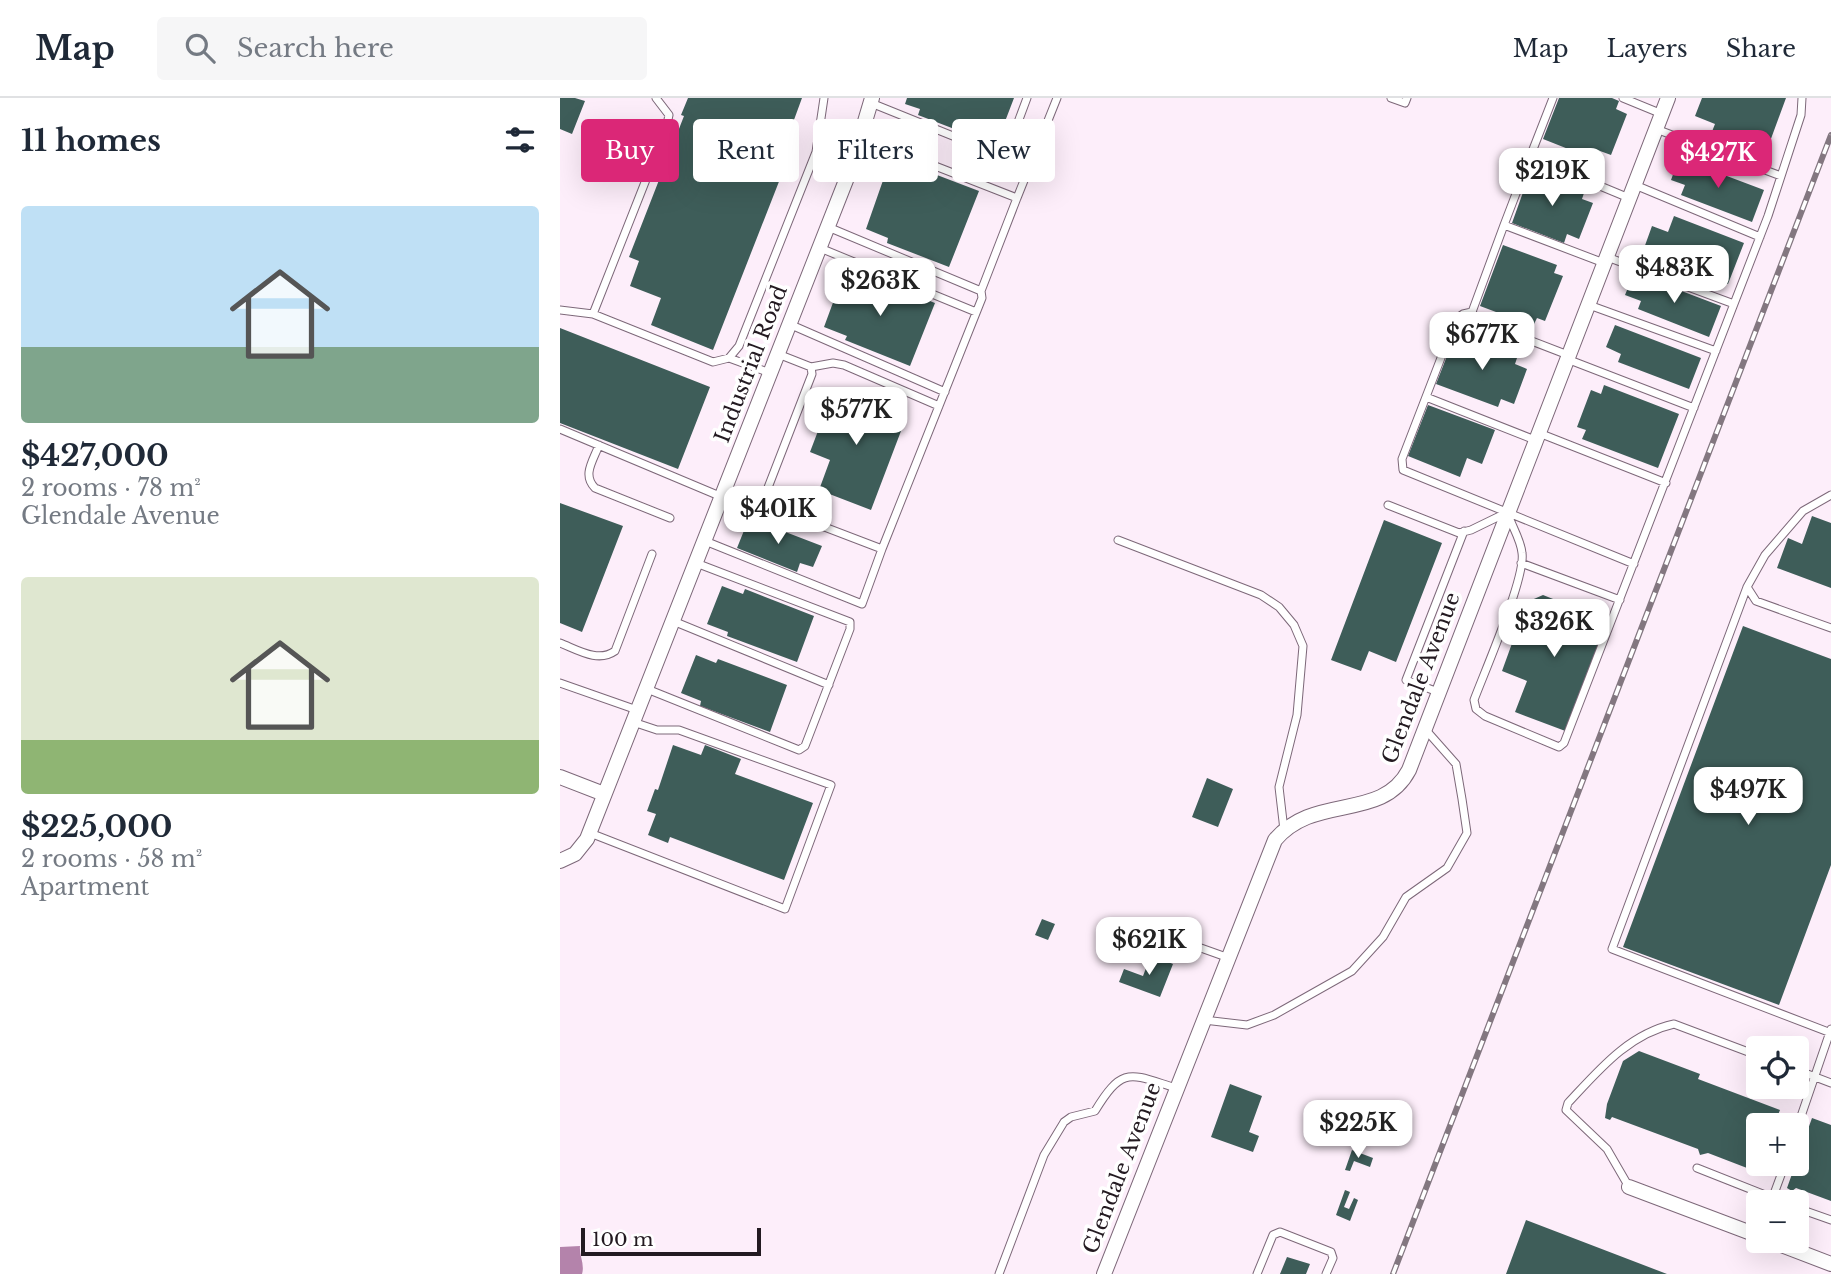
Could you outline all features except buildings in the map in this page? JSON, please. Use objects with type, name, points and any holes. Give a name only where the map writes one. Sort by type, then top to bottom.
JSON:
[{"type":"street","name":"Glendale Avenue","points":[[1104,1274],[1275,840],[1293,822],[1311,815],[1372,801],[1396,789],[1409,770],[1668,98]]},
{"type":"street","name":"Industrial Road","points":[[866,119],[872,100]]},
{"type":"street","name":"Industrial Road","points":[[588,836],[845,182]]},
{"type":"street","points":[[560,776],[604,794]]},
{"type":"street","points":[[560,861],[575,854],[588,836]]},
{"type":"street","points":[[1629,1186],[1746,1231]]},
{"type":"street","points":[[1802,1253],[1831,1264]]},
{"type":"lane","points":[[593,314],[666,129],[669,115],[656,98]]},
{"type":"lane","points":[[821,119],[824,98]]},
{"type":"lane","points":[[1019,119],[1027,98]]},
{"type":"lane","points":[[1049,119],[1057,98]]},
{"type":"lane","points":[[1391,98],[1405,103],[1407,98]]},
{"type":"lane","points":[[1472,312],[1553,98]]},
{"type":"lane","points":[[1623,98],[1662,114]]},
{"type":"lane","points":[[1507,513],[1522,554],[1521,563],[1515,588],[1474,700],[1476,709],[1485,716],[1559,747],[1564,743],[1760,237],[1801,115],[1802,98]]},
{"type":"lane","points":[[872,100],[952,134]]},
{"type":"lane","points":[[1656,129],[1782,176]]},
{"type":"lane","points":[[1530,157],[1760,237]]},
{"type":"lane","points":[[729,358],[739,346],[813,160]]},
{"type":"lane","points":[[938,167],[1017,198]]},
{"type":"lane","points":[[705,541],[862,604],[982,298],[981,291],[1024,182]]},
{"type":"lane","points":[[1504,225],[1734,304]]},
{"type":"lane","points":[[828,227],[981,291]]},
{"type":"lane","points":[[819,248],[976,312]]},
{"type":"lane","points":[[1588,304],[1716,351]]},
{"type":"lane","points":[[560,310],[593,314],[713,362],[729,358],[770,373]]},
{"type":"lane","points":[[1472,312],[1477,320],[1694,408]]},
{"type":"lane","points":[[1472,312],[1456,318],[1402,459],[1403,470],[1634,564]]},
{"type":"lane","points":[[789,324],[945,392]]},
{"type":"lane","points":[[778,354],[811,368],[833,363],[844,365],[939,405]]},
{"type":"lane","points":[[762,503],[812,374],[811,368]]},
{"type":"lane","points":[[1426,397],[1665,483]]},
{"type":"lane","points":[[560,429],[724,493],[762,503],[882,549]]},
{"type":"lane","points":[[599,445],[588,473],[589,482],[595,488],[670,518]]},
{"type":"lane","points":[[1802,1113],[1831,1031],[1612,949],[1747,587],[1765,555],[1803,511],[1831,495]]},
{"type":"lane","points":[[1388,505],[1459,533],[1507,513]]},
{"type":"lane","points":[[1438,692],[1406,680],[1464,531]]},
{"type":"lane","points":[[1118,540],[1261,595],[1279,607],[1294,625],[1303,646],[1302,667],[1297,715],[1279,787],[1284,830]]},
{"type":"lane","points":[[560,643],[595,657],[607,657],[615,651],[652,554]]},
{"type":"lane","points":[[646,689],[799,750],[805,746],[850,629],[850,622],[696,563]]},
{"type":"lane","points":[[1521,563],[1620,600]]},
{"type":"lane","points":[[1747,587],[1756,601],[1831,628]]},
{"type":"lane","points":[[673,621],[829,685]]},
{"type":"lane","points":[[560,683],[635,716],[657,730],[679,730],[831,785],[785,909],[588,836]]},
{"type":"lane","points":[[1204,1020],[1247,1025],[1274,1015],[1352,971],[1382,937],[1406,897],[1447,868],[1467,834],[1462,799],[1456,764],[1425,729]]},
{"type":"lane","points":[[1157,932],[1229,958]]},
{"type":"lane","points":[[1629,1186],[1607,1149],[1566,1110],[1567,1103],[1625,1046],[1665,1026],[1674,1024],[1746,1051]]},
{"type":"lane","points":[[999,1274],[1044,1155],[1064,1122],[1071,1116],[1095,1111],[1120,1079],[1132,1075],[1176,1088]]},
{"type":"lane","points":[[1809,1075],[1831,1083]]},
{"type":"lane","points":[[1697,1168],[1749,1190]]},
{"type":"lane","points":[[1809,1212],[1831,1220]]},
{"type":"lane","points":[[1257,1274],[1273,1235],[1280,1232],[1331,1252],[1333,1258],[1326,1274]]},
{"type":"shaded area","points":[[580,1246],[582,1274],[560,1274],[560,1247]]},
{"type":"railway","points":[[1393,1274],[1831,135]]}]
